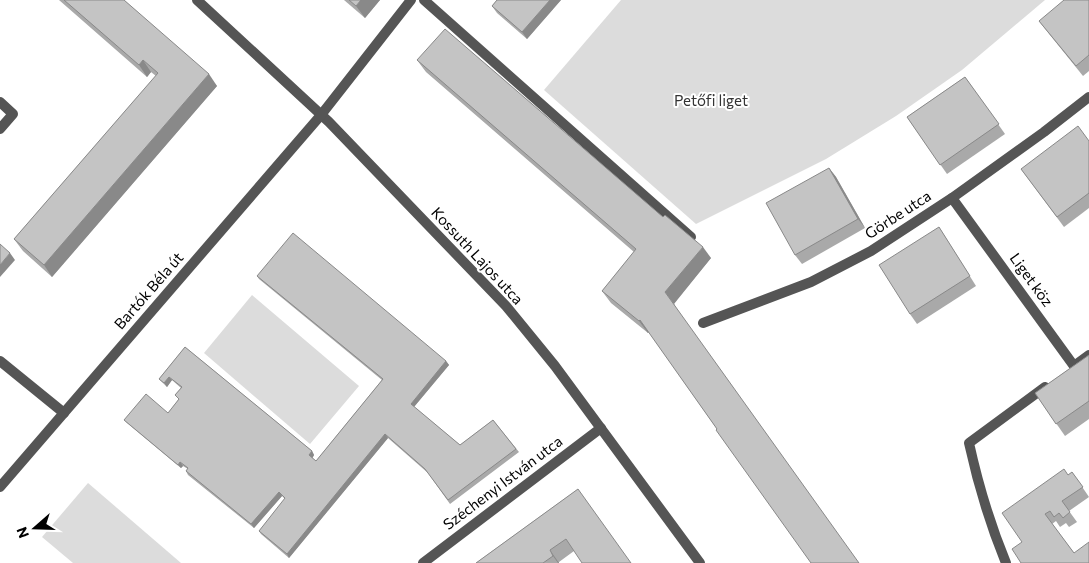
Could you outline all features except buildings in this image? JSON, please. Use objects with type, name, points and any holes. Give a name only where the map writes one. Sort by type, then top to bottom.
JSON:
[{"type":"street","name":"Kossuth Lajos utca","points":[[197,0],[321,115],[506,306],[602,428],[700,563]]},
{"type":"street","name":"Bartók Béla út","points":[[0,487],[321,115],[411,0]]},
{"type":"street","points":[[424,0],[698,243]]},
{"type":"street","name":"Görbe utca","points":[[703,323],[811,282],[872,251],[952,198],[1089,97]]},
{"type":"street","points":[[0,102],[13,114],[0,129]]},
{"type":"street","name":"Liget köz","points":[[952,198],[1070,369],[1089,355]]},
{"type":"street","points":[[0,361],[64,413]]},
{"type":"street","points":[[1006,563],[992,529],[977,483],[969,443],[1052,382]]},
{"type":"street","name":"Széchenyi István utca","points":[[423,563],[602,428]]},
{"type":"green space","name":"Petőfi liget","points":[[621,0],[1045,0],[962,70],[896,116],[826,159],[696,224],[544,90]]},
{"type":"green space","points":[[252,295],[359,386],[310,444],[204,353]]},
{"type":"green space","points":[[88,483],[181,563],[73,563],[42,537]]}]
